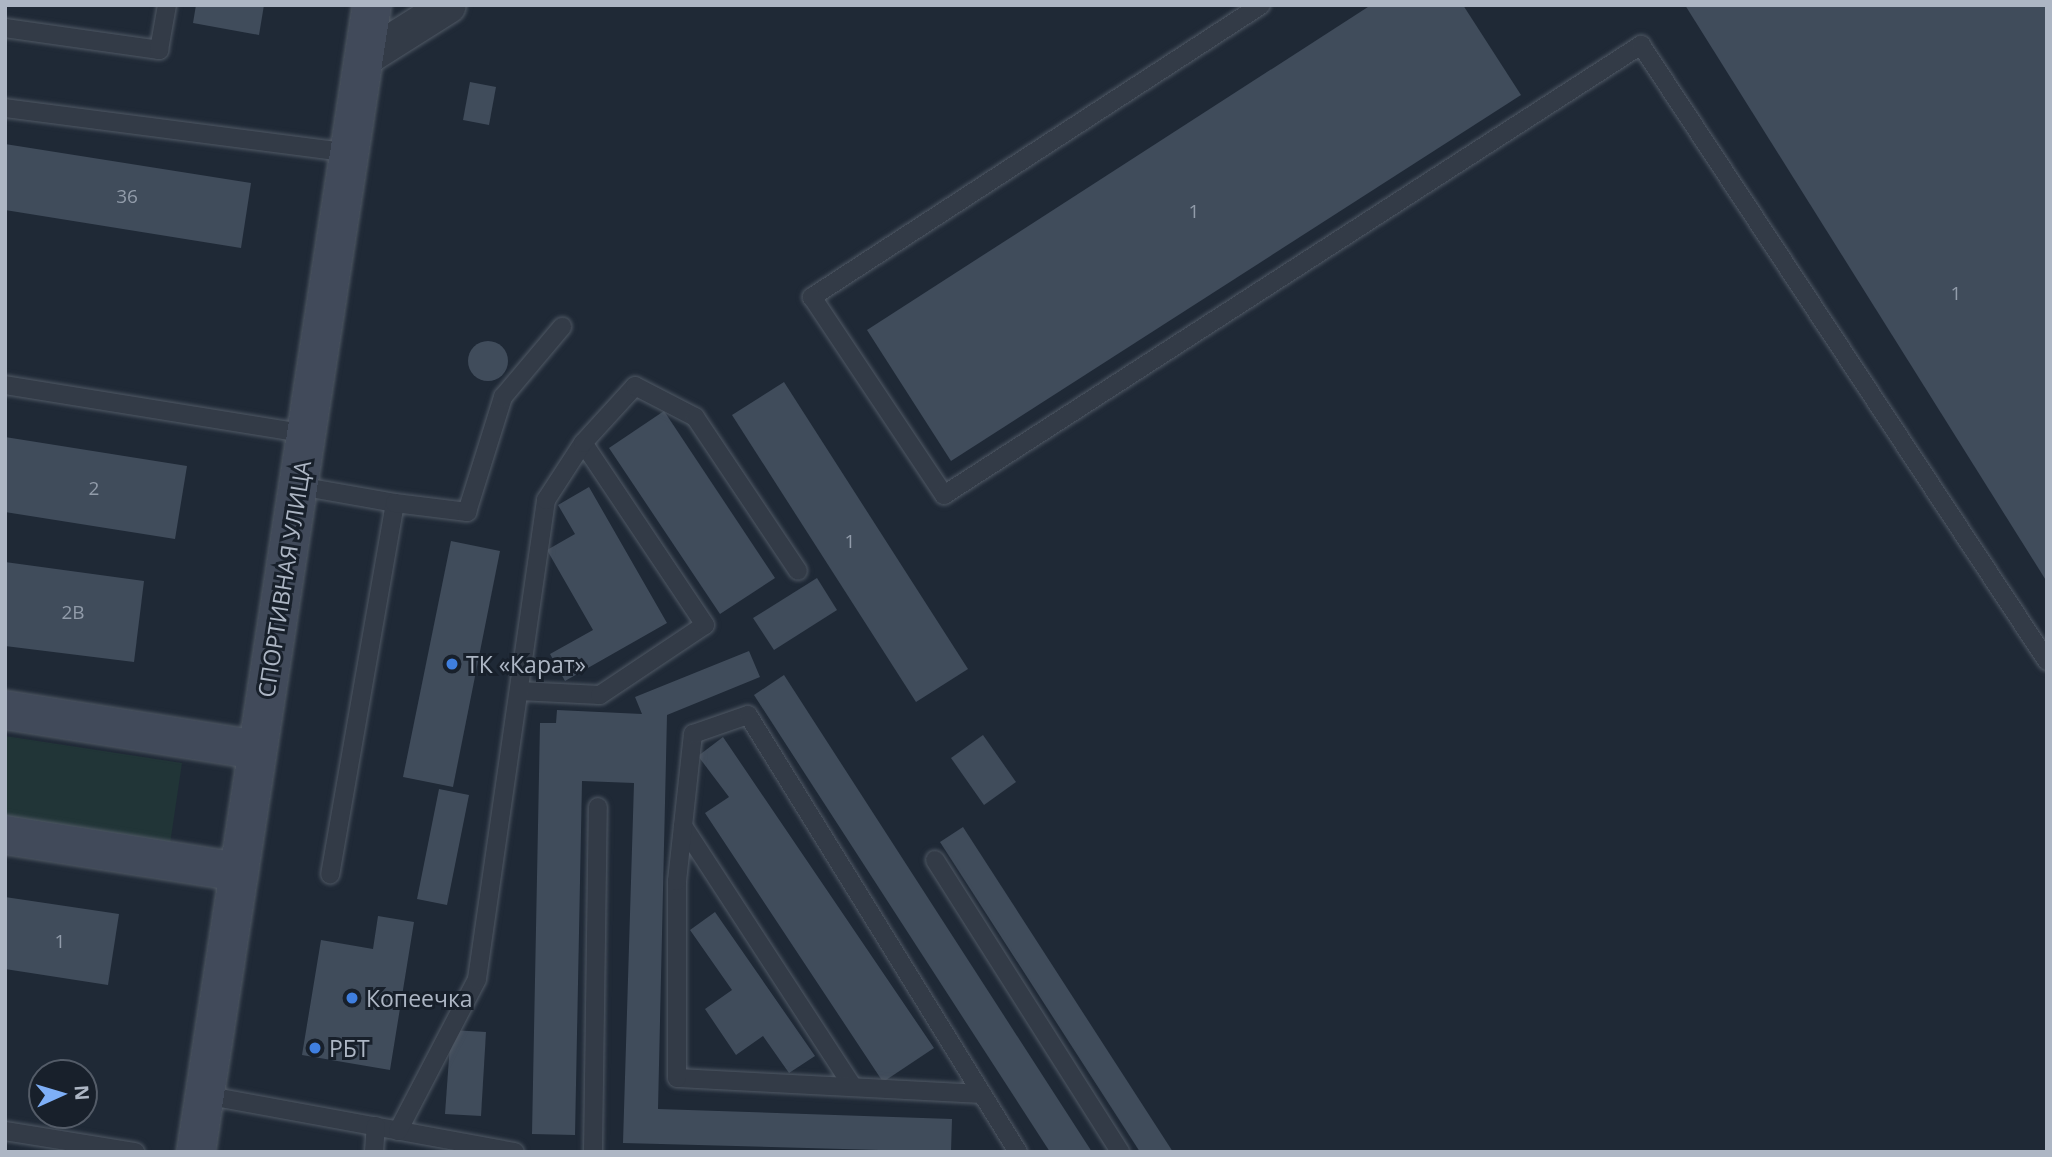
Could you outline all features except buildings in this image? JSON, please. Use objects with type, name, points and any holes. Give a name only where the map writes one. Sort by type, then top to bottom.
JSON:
[{"type":"street","name":"СПОРТИВНАЯ УЛИЦА","points":[[195,1152],[372,5]]},
{"type":"street","points":[[364,58],[448,5]]},
{"type":"street","points":[[5,710],[257,750]]},
{"type":"street","points":[[5,835],[239,872]]},
{"type":"lane","points":[[5,28],[159,50],[167,5]]},
{"type":"lane","points":[[1261,5],[812,296],[944,495],[1641,45],[2047,661]]},
{"type":"lane","points":[[5,108],[350,153]]},
{"type":"lane","points":[[299,486],[395,503],[467,512],[503,397],[562,327]]},
{"type":"lane","points":[[5,385],[306,434]]},
{"type":"lane","points":[[398,1130],[477,979],[546,500],[583,443],[635,386],[695,417],[798,571]]},
{"type":"lane","points":[[519,691],[600,695],[705,625],[583,443]]},
{"type":"lane","points":[[330,874],[395,503]]},
{"type":"lane","points":[[982,1094],[677,1078],[677,881],[693,734],[748,715],[1018,1152]]},
{"type":"lane","points":[[593,1152],[598,807]]},
{"type":"lane","points":[[683,826],[853,1087]]},
{"type":"lane","points":[[935,860],[1120,1152]]},
{"type":"lane","points":[[204,1095],[515,1152]]},
{"type":"lane","points":[[374,1152],[376,1126]]},
{"type":"lane","points":[[5,1131],[135,1152]]},
{"type":"green space","points":[[5,736],[182,763],[170,844],[5,818]]},
{"type":"place","name":"ТК «Карат»","points":[[452,664]]},
{"type":"place","name":"Копеечка","points":[[352,998]]},
{"type":"place","name":"РБТ","points":[[315,1048]]}]
